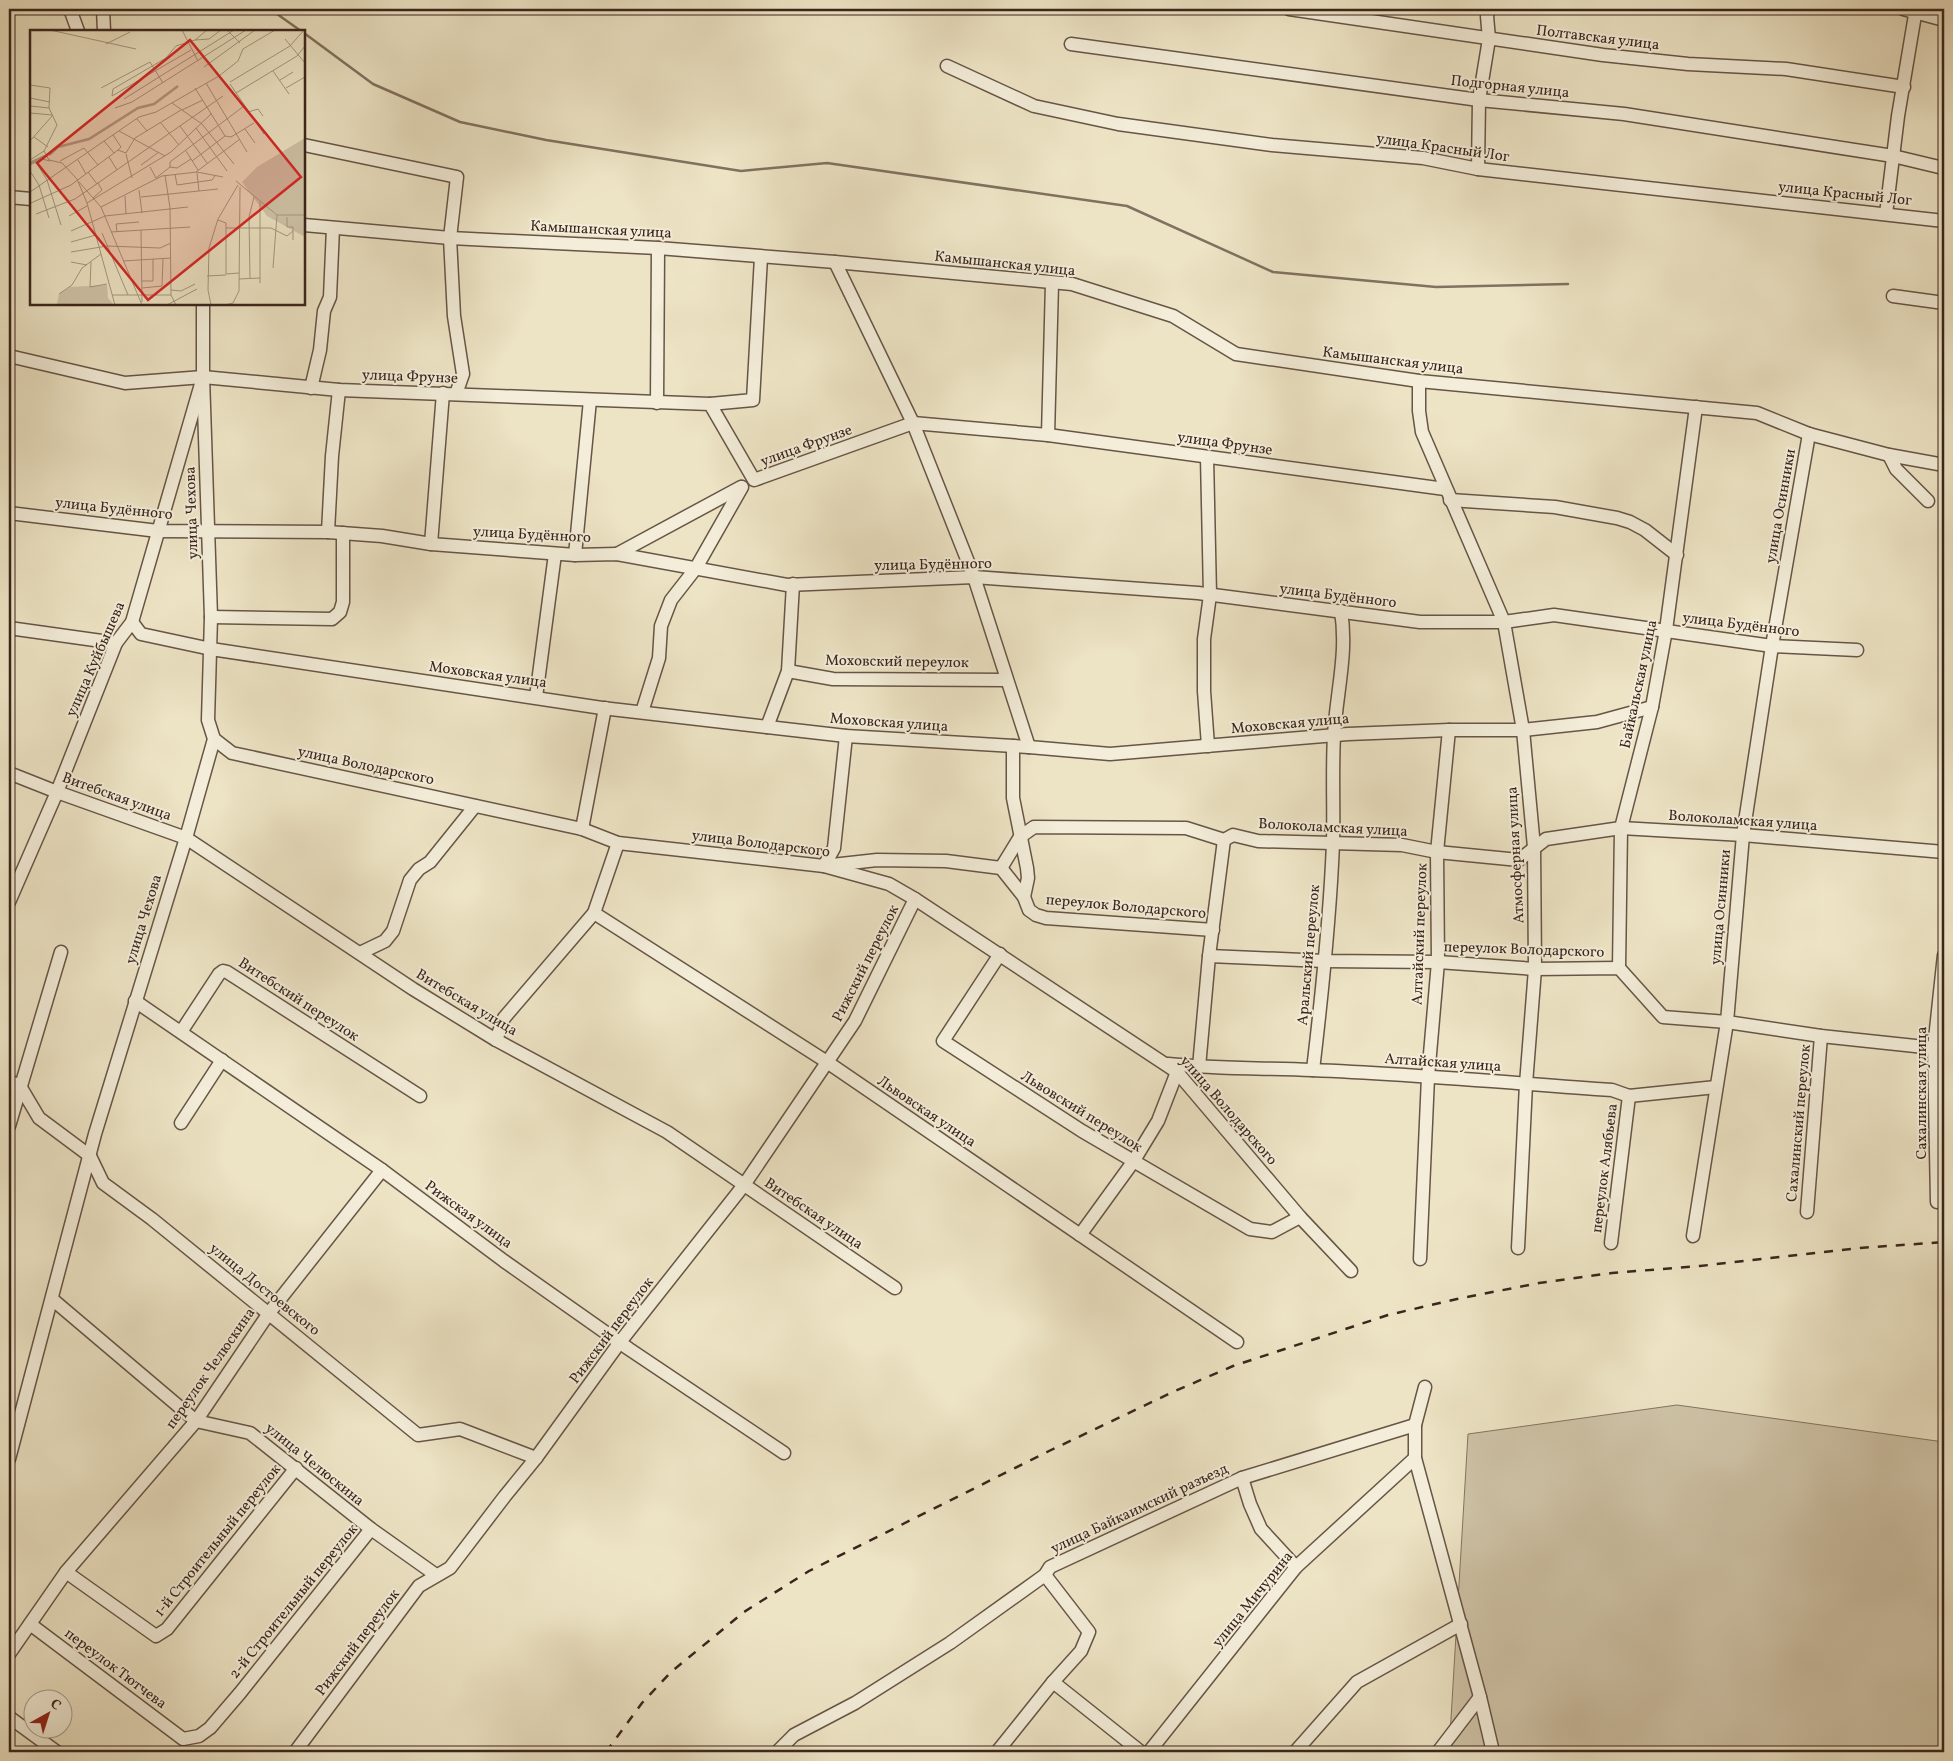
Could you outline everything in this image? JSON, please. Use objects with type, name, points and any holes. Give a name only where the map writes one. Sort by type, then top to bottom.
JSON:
[{"type":"street","points":[[70,9],[78,30]]},
{"type":"street","points":[[103,9],[104,30]]},
{"type":"street","name":"Полтавская улица","points":[[1290,9],[1603,56],[1688,64],[1786,69],[1904,86]]},
{"type":"street","points":[[1478,169],[1479,100],[1489,39],[1487,16],[1489,9]]},
{"type":"street","points":[[1886,214],[1904,86],[1911,10],[1944,20]]},
{"type":"street","name":"Подгорная улица","points":[[1071,44],[1479,100],[1624,114],[1893,156],[1944,167]]},
{"type":"street","name":"улица Красный Лог","points":[[947,66],[1034,106],[1118,124],[1272,145],[1423,158],[1478,169],[1944,221]]},
{"type":"street","points":[[305,145],[456,177],[450,238],[454,316],[463,374],[456,394]]},
{"type":"street","points":[[9,197],[30,199]]},
{"type":"street","name":"Камышанская улица","points":[[305,225],[450,238],[658,248],[1072,284],[1173,316],[1236,354],[1420,381],[1757,413],[1809,434],[1889,454],[1944,465]]},
{"type":"street","points":[[311,388],[320,350],[324,311],[330,297],[333,228]]},
{"type":"street","points":[[657,403],[658,248]]},
{"type":"street","points":[[710,404],[753,400],[761,256]]},
{"type":"street","points":[[835,262],[912,423],[974,578],[1029,747]]},
{"type":"street","points":[[1048,435],[1052,282]]},
{"type":"street","points":[[1893,296],[1944,303]]},
{"type":"street","name":"улица Куйбышева","points":[[9,902],[57,792],[116,643],[132,622],[203,377],[203,305]]},
{"type":"street","name":"улица Фрунзе","points":[[9,356],[125,383],[203,377],[340,390],[710,404],[754,480],[912,423],[1048,435],[1448,494],[1555,507],[1617,518],[1645,530],[1677,555]]},
{"type":"street","name":"улица Чехова","points":[[9,1459],[90,1156],[214,739],[208,720],[211,617],[203,377]]},
{"type":"street","name":"Атмосферная улица","points":[[1420,381],[1419,411],[1422,432],[1504,622],[1523,730],[1534,847],[1535,968],[1526,1084],[1518,1248]]},
{"type":"street","points":[[328,532],[332,456],[340,390]]},
{"type":"street","points":[[431,544],[443,393]]},
{"type":"street","points":[[575,555],[590,400]]},
{"type":"street","name":"Байкальская улица","points":[[1620,968],[1621,828],[1652,707],[1666,630],[1696,407]]},
{"type":"street","name":"улица Осинники","points":[[1693,1236],[1727,1022],[1743,835],[1772,646],[1809,434]]},
{"type":"street","points":[[1889,454],[1896,469],[1928,501]]},
{"type":"street","points":[[1207,457],[1210,595],[1204,639],[1204,691],[1208,746]]},
{"type":"street","points":[[617,554],[754,480]]},
{"type":"street","points":[[642,712],[659,658],[660,626],[671,600],[696,568],[742,487]]},
{"type":"street","name":"улица Будённого","points":[[9,513],[158,531],[328,532],[382,536],[431,544],[555,554],[617,554],[793,584],[974,578],[1210,595],[1420,622],[1504,622],[1554,615],[1772,646],[1857,650]]},
{"type":"street","points":[[211,617],[332,619],[340,612],[343,602],[343,533]]},
{"type":"street","points":[[536,698],[555,554]]},
{"type":"street","points":[[767,727],[788,670],[793,584]]},
{"type":"street","name":"Аральский переулок","points":[[1313,1070],[1325,961],[1333,842],[1334,735],[1343,665],[1344,628],[1341,611]]},
{"type":"street","name":"Моховская улица","points":[[132,622],[141,634],[211,649],[605,708],[846,736],[1110,754],[1334,735],[1449,730],[1523,730],[1597,722],[1652,707]]},
{"type":"street","points":[[9,628],[116,643]]},
{"type":"street","name":"Моховский переулок","points":[[788,670],[833,679],[922,678],[1006,680]]},
{"type":"street","points":[[582,829],[605,708]]},
{"type":"street","name":"Алтайский переулок","points":[[1420,1259],[1428,1077],[1438,962],[1437,852],[1449,730]]},
{"type":"street","points":[[824,866],[834,848],[846,736]]},
{"type":"street","name":"улица Володарского","points":[[214,739],[232,752],[582,829],[618,842],[824,866],[889,884],[1000,954],[1172,1068],[1300,1217],[1351,1271]]},
{"type":"street","points":[[1013,746],[1013,798],[1028,878],[1024,897]]},
{"type":"street","name":"Витебская улица","points":[[9,773],[186,838],[360,954],[496,1040],[667,1132],[895,1288]]},
{"type":"street","points":[[360,954],[385,941],[394,931],[410,880],[419,869],[430,862],[475,806]]},
{"type":"street","name":"Волоколамская улица","points":[[1020,837],[1034,827],[1186,828],[1224,840],[1233,835],[1258,841],[1402,845],[1437,852],[1519,860],[1546,838],[1621,828],[1743,835],[1944,852]]},
{"type":"street","points":[[824,866],[877,860],[946,861],[1001,868],[1020,837]]},
{"type":"street","points":[[1199,1068],[1209,956],[1224,840]]},
{"type":"street","points":[[496,1040],[504,1018],[594,913],[618,842]]},
{"type":"street","name":"переулок Володарского","points":[[1001,868],[1024,897],[1029,910],[1036,915],[1046,918],[1212,930]]},
{"type":"street","name":"Рижский переулок","points":[[295,1752],[419,1586],[450,1568],[536,1458],[620,1342],[744,1185],[856,1021],[915,899]]},
{"type":"street","name":"Львовская улица","points":[[594,913],[827,1062],[1238,1342]]},
{"type":"street","points":[[9,1126],[14,1084],[61,952]]},
{"type":"street","name":"Львовский переулок","points":[[1000,954],[943,1041],[1082,1131],[1250,1230],[1272,1232],[1300,1217]]},
{"type":"street","name":"Сахалинская улица","points":[[1937,1202],[1934,1048],[1944,955]]},
{"type":"street","name":"переулок Володарского","points":[[1209,956],[1325,961],[1438,962],[1535,968],[1620,968],[1663,1017],[1727,1022],[1821,1036],[1934,1048]]},
{"type":"street","name":"Витебский переулок","points":[[181,1032],[219,974],[222,971],[227,972],[420,1096]]},
{"type":"street","name":"Рижская улица","points":[[135,1001],[382,1170],[504,1261],[620,1342],[784,1452]]},
{"type":"street","name":"Сахалинский переулок","points":[[1807,1212],[1821,1036]]},
{"type":"street","points":[[181,1123],[222,1060]]},
{"type":"street","points":[[1080,1235],[1133,1162],[1158,1121],[1172,1068]]},
{"type":"street","name":"Алтайская улица","points":[[1172,1068],[1313,1070],[1428,1077],[1612,1090],[1629,1096],[1716,1087]]},
{"type":"street","name":"улица Достоевского","points":[[14,1084],[39,1118],[90,1156],[103,1183],[152,1219],[418,1435],[460,1429],[536,1458]]},
{"type":"street","name":"переулок Алябьева","points":[[1611,1243],[1629,1096]]},
{"type":"street","name":"переулок Челюскина","points":[[9,1654],[66,1572],[196,1421],[268,1313],[382,1170]]},
{"type":"street","name":"улица Челюскина","points":[[52,1299],[196,1421],[250,1433],[371,1529],[436,1575]]},
{"type":"street","points":[[1425,1387],[1415,1425],[1415,1458],[1480,1697],[1493,1752]]},
{"type":"street","name":"улица Байкаимский разъезд","points":[[777,1752],[794,1735],[855,1703],[950,1643],[1044,1575],[1050,1567],[1242,1478],[1415,1425]]},
{"type":"street","name":"улица Мичурина","points":[[1149,1752],[1296,1567],[1415,1458]]},
{"type":"street","name":"1-й Строительный переулок","points":[[66,1572],[156,1636],[167,1629],[296,1468]]},
{"type":"street","points":[[1242,1478],[1250,1504],[1261,1529],[1296,1567]]},
{"type":"street","name":"2-й Строительный переулок","points":[[183,1738],[198,1736],[210,1728],[371,1529]]},
{"type":"street","points":[[998,1752],[1053,1682],[1081,1651],[1089,1632],[1044,1575]]},
{"type":"street","name":"переулок Тютчева","points":[[30,1624],[183,1738]]},
{"type":"street","points":[[1301,1750],[1358,1682],[1460,1624]]},
{"type":"street","points":[[1053,1682],[1141,1752]]},
{"type":"street","points":[[1438,1752],[1480,1697]]},
{"type":"street","points":[[9,1717],[57,1752]]},
{"type":"shaded area","points":[[1677,1405],[1944,1442],[1944,1752],[1449,1752],[1468,1434]]},
{"type":"waterway","points":[[171,9],[211,9]]},
{"type":"waterway","points":[[270,9],[300,30]]},
{"type":"waterway","points":[[305,34],[373,84],[460,122],[546,140],[741,171],[827,163],[1127,206],[1273,272],[1436,287],[1568,284]]},
{"type":"railway","points":[[606,1752],[642,1703],[671,1672],[744,1612],[809,1571],[1049,1451],[1175,1391],[1233,1366],[1388,1315],[1539,1283],[1612,1273],[1700,1266],[1860,1248],[1944,1242]]}]
